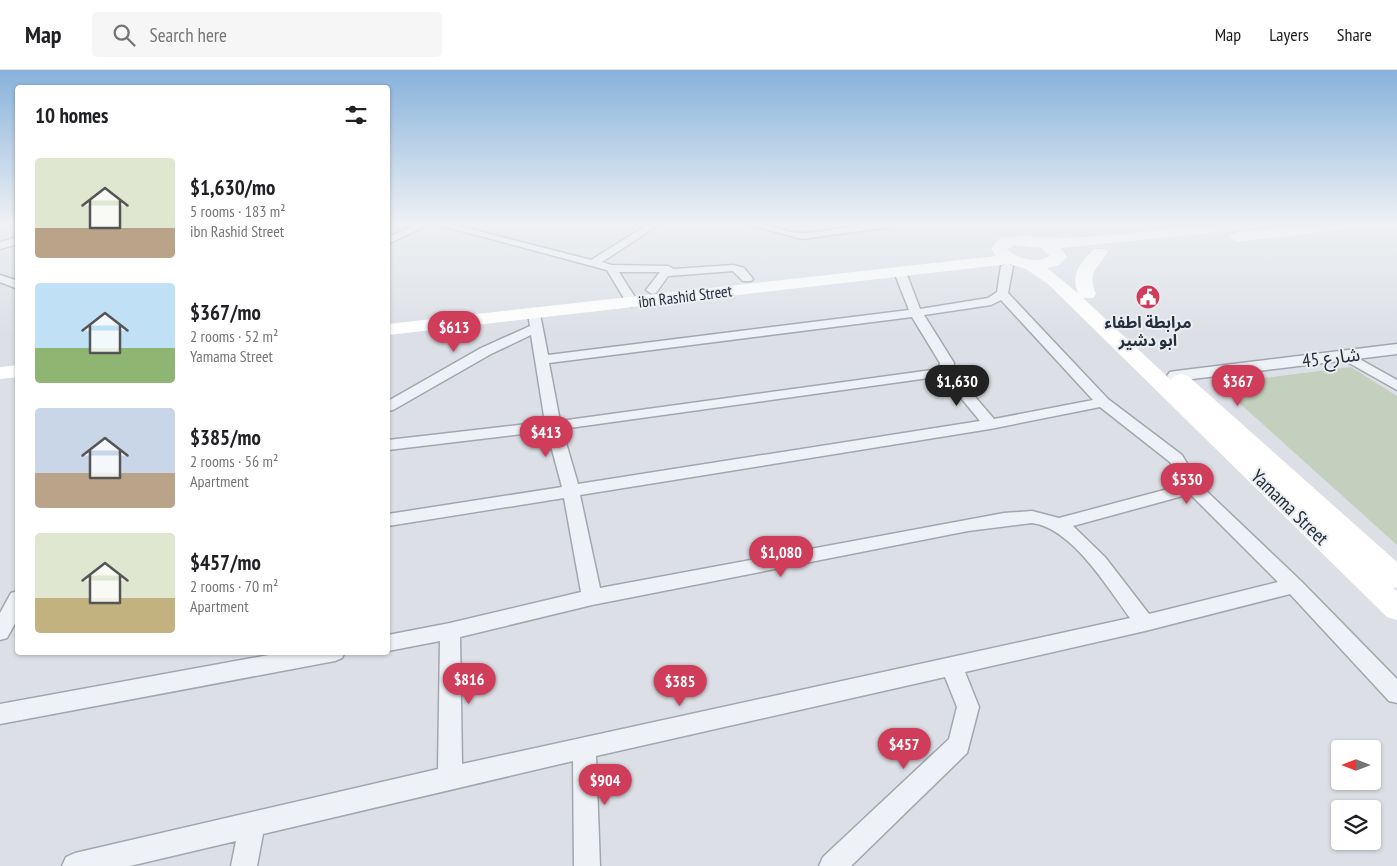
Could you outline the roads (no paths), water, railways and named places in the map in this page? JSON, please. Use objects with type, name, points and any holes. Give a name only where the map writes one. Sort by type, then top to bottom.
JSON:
[{"type":"main road","name":"ibn Rashid Street","points":[[390,330],[535,321],[630,298],[652,290],[920,261]]},
{"type":"main road","name":"ibn Rashid Street","points":[[390,320],[900,272],[981,261]]},
{"type":"main road","name":"Yamama Street","points":[[1053,261],[1397,578]]},
{"type":"main road","name":"Yamama Street","points":[[1053,261],[1397,609]]},
{"type":"main road","points":[[1087,294],[1082,285],[1082,274],[1085,267],[1091,261]]},
{"type":"main road","points":[[0,363],[15,361]]},
{"type":"main road","points":[[0,373],[15,371]]},
{"type":"street","points":[[581,261],[611,268],[668,269],[652,290]]},
{"type":"street","points":[[592,264],[596,261]]},
{"type":"street","points":[[541,360],[916,313],[991,301],[1002,294],[1006,281],[1007,261]]},
{"type":"street","points":[[611,268],[630,298]]},
{"type":"street","points":[[666,273],[733,268],[740,270],[747,279]]},
{"type":"street","points":[[900,272],[916,313],[947,363],[946,370],[990,424]]},
{"type":"street","points":[[0,278],[15,285]]},
{"type":"street","points":[[1002,294],[1103,402],[1176,459],[1193,488],[1294,586],[1397,694]]},
{"type":"street","points":[[390,406],[486,352],[535,321],[553,426],[571,490],[592,597]]},
{"type":"street","name":"شارع 45","points":[[1176,376],[1397,349]]},
{"type":"street","points":[[1347,356],[1397,386]]},
{"type":"street","points":[[390,445],[553,426],[936,374],[946,370]]},
{"type":"street","points":[[390,520],[990,424],[1103,402]]},
{"type":"street","points":[[1058,524],[1193,488]]},
{"type":"street","points":[[390,643],[450,631],[592,597],[968,525],[1025,517],[1042,518],[1058,524],[1078,538],[1145,623]]},
{"type":"street","points":[[75,866],[450,778],[1145,623],[1294,586]]},
{"type":"street","points":[[0,602],[15,595]]},
{"type":"street","points":[[0,632],[15,604]]},
{"type":"street","points":[[450,631],[450,778]]},
{"type":"street","points":[[0,714],[318,655]]},
{"type":"street","points":[[832,866],[959,745],[968,707],[951,665]]},
{"type":"street","points":[[584,748],[587,866]]},
{"type":"street","points":[[244,866],[252,826]]},
{"type":"place","name":"مرابطة اطفاء ابو دشير","points":[[1148,297]]}]
